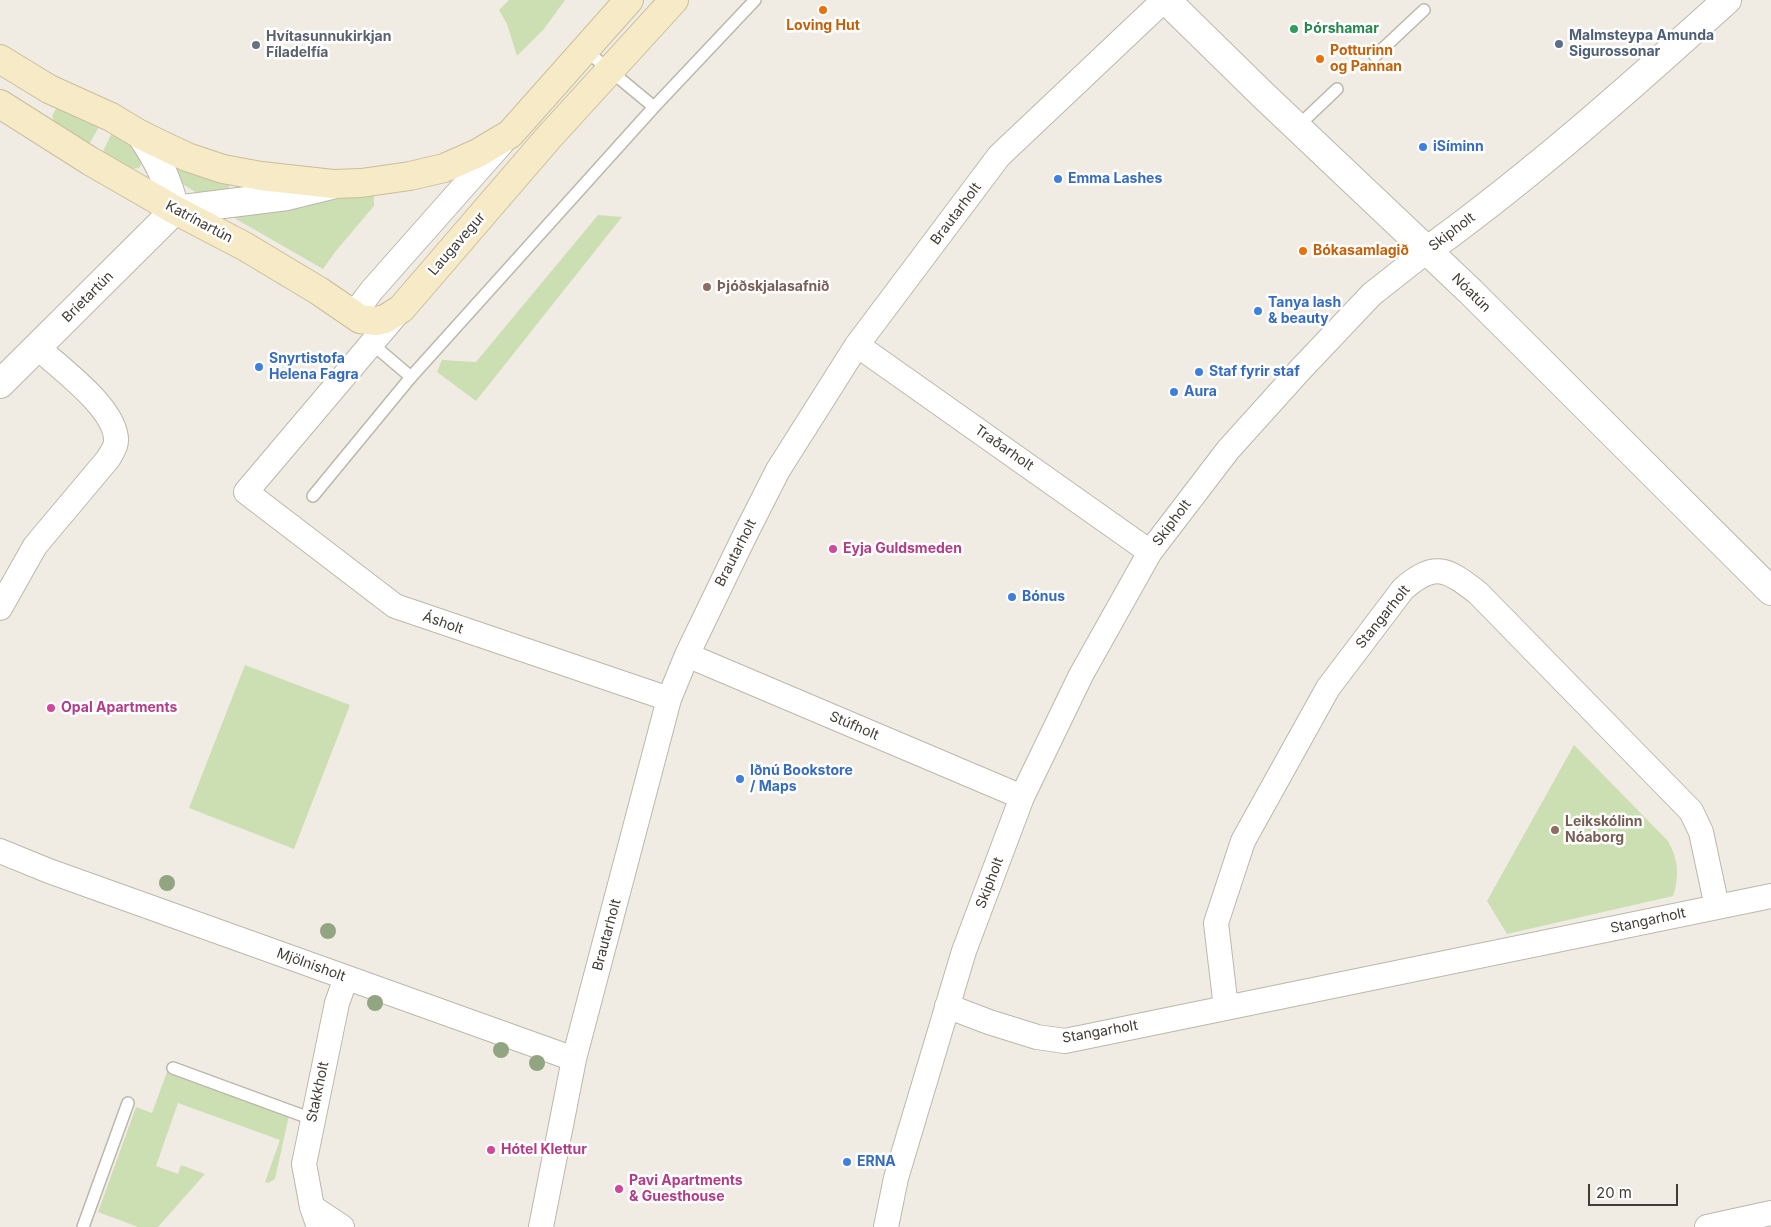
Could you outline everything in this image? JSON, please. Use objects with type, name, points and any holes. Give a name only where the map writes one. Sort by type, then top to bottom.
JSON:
[{"type":"main road","points":[[0,59],[49,89],[111,116],[141,135],[187,157],[223,169],[261,176],[333,184],[361,183],[410,176],[444,168],[478,153],[510,134],[628,0]]},
{"type":"main road","name":"Laugavegur","points":[[401,309],[548,137],[674,0]]},
{"type":"main road","name":"Katrínartún","points":[[0,104],[90,161],[175,210],[244,246],[319,291],[353,315],[368,321],[376,321],[385,319],[401,309]]},
{"type":"street","name":"Nóatún","points":[[1165,0],[1428,250],[1771,591]]},
{"type":"street","name":"Brautarholt","points":[[541,1227],[574,1059],[669,699],[686,655],[778,470],[857,345],[999,156],[1165,0]]},
{"type":"street","name":"Skipholt","points":[[886,1227],[896,1178],[964,951],[1022,797],[1081,675],[1150,552],[1228,450],[1372,294],[1474,216],[1586,125],[1727,0]]},
{"type":"street","points":[[353,315],[372,290],[510,134]]},
{"type":"street","points":[[141,135],[157,158],[170,185],[175,210],[287,196],[333,184]]},
{"type":"street","name":"Bríetartún","points":[[0,384],[175,210]]},
{"type":"street","name":"Laugavegur","points":[[246,492],[401,309]]},
{"type":"street","name":"Traðarholt","points":[[857,345],[1150,552]]},
{"type":"street","points":[[0,608],[35,546],[108,459],[116,444],[115,432],[111,421],[94,398],[37,347]]},
{"type":"street","name":"Ásholt","points":[[246,492],[395,606],[669,699]]},
{"type":"street","name":"Stangarholt","points":[[1226,1008],[1216,924],[1243,842],[1328,688],[1403,589],[1417,576],[1433,571],[1445,572],[1456,576],[1478,592],[1691,812],[1701,832],[1717,907]]},
{"type":"street","name":"Stúfholt","points":[[686,655],[1022,797]]},
{"type":"street","name":"Mjölnisholt","points":[[0,851],[49,871],[574,1059]]},
{"type":"street","name":"Stangarholt","points":[[947,1006],[1036,1037],[1065,1040],[1771,896]]},
{"type":"street","name":"Stakkholt","points":[[342,1227],[316,1217],[304,1164],[336,1003],[346,978]]},
{"type":"street","points":[[1707,1227],[1771,1214]]},
{"type":"lane","points":[[313,496],[411,377],[654,107],[755,0]]},
{"type":"lane","points":[[1374,56],[1424,10]]},
{"type":"lane","points":[[584,49],[654,107]]},
{"type":"lane","points":[[1297,127],[1337,89]]},
{"type":"lane","points":[[371,343],[411,377]]},
{"type":"lane","points":[[173,1068],[312,1119]]},
{"type":"lane","points":[[83,1227],[128,1103]]},
{"type":"green space","points":[[509,0],[565,0],[544,29],[517,56],[507,24],[499,10]]},
{"type":"green space","points":[[57,107],[100,125],[87,148],[56,125],[52,116]]},
{"type":"green space","points":[[113,131],[134,148],[143,161],[139,168],[130,169],[101,155]]},
{"type":"green space","points":[[176,167],[229,181],[229,190],[203,197],[178,181],[173,172]]},
{"type":"green space","points":[[374,195],[374,206],[323,269],[236,219],[230,213],[237,209]]},
{"type":"green space","points":[[598,215],[622,217],[476,401],[437,372],[442,360],[476,362]]},
{"type":"green space","points":[[245,665],[350,705],[294,849],[189,808]]},
{"type":"green space","points":[[1574,745],[1668,841],[1674,854],[1677,868],[1677,881],[1673,896],[1507,934],[1487,901]]},
{"type":"green space","points":[[167,1072],[289,1115],[275,1179],[268,1183],[265,1182],[280,1140],[178,1103],[156,1166],[178,1174],[181,1165],[205,1174],[158,1227],[138,1227],[98,1212],[136,1107],[152,1113]]},
{"type":"place","name":"Loving Hut","points":[[823,10]]},
{"type":"place","name":"Þórshamar","points":[[1294,29]]},
{"type":"place","name":"Malmsteypa Amunda Sigurossonar","points":[[1559,44]]},
{"type":"place","name":"Hvítasunnukirkjan Fíladelfía","points":[[256,45]]},
{"type":"place","name":"Potturinn og Pannan","points":[[1320,59]]},
{"type":"place","name":"iSíminn","points":[[1423,147]]},
{"type":"place","name":"Emma Lashes","points":[[1058,179]]},
{"type":"place","name":"Bókasamlagið","points":[[1303,251]]},
{"type":"place","name":"Þjóðskjalasafnið","points":[[707,287]]},
{"type":"place","name":"Tanya lash & beauty","points":[[1258,311]]},
{"type":"place","name":"Snyrtistofa Helena Fagra","points":[[259,367]]},
{"type":"place","name":"Staf fyrir staf","points":[[1199,372]]},
{"type":"place","name":"Aura","points":[[1174,392]]},
{"type":"place","name":"Eyja Guldsmeden","points":[[833,549]]},
{"type":"place","name":"Bónus","points":[[1012,597]]},
{"type":"place","name":"Opal Apartments","points":[[51,708]]},
{"type":"place","name":"Iðnú Bookstore / Maps","points":[[740,779]]},
{"type":"place","name":"Leikskólinn Nóaborg","points":[[1555,830]]},
{"type":"place","name":"Hótel Klettur","points":[[491,1150]]},
{"type":"place","name":"ERNA","points":[[847,1162]]},
{"type":"place","name":"Pavi Apartments & Guesthouse","points":[[619,1189]]}]
